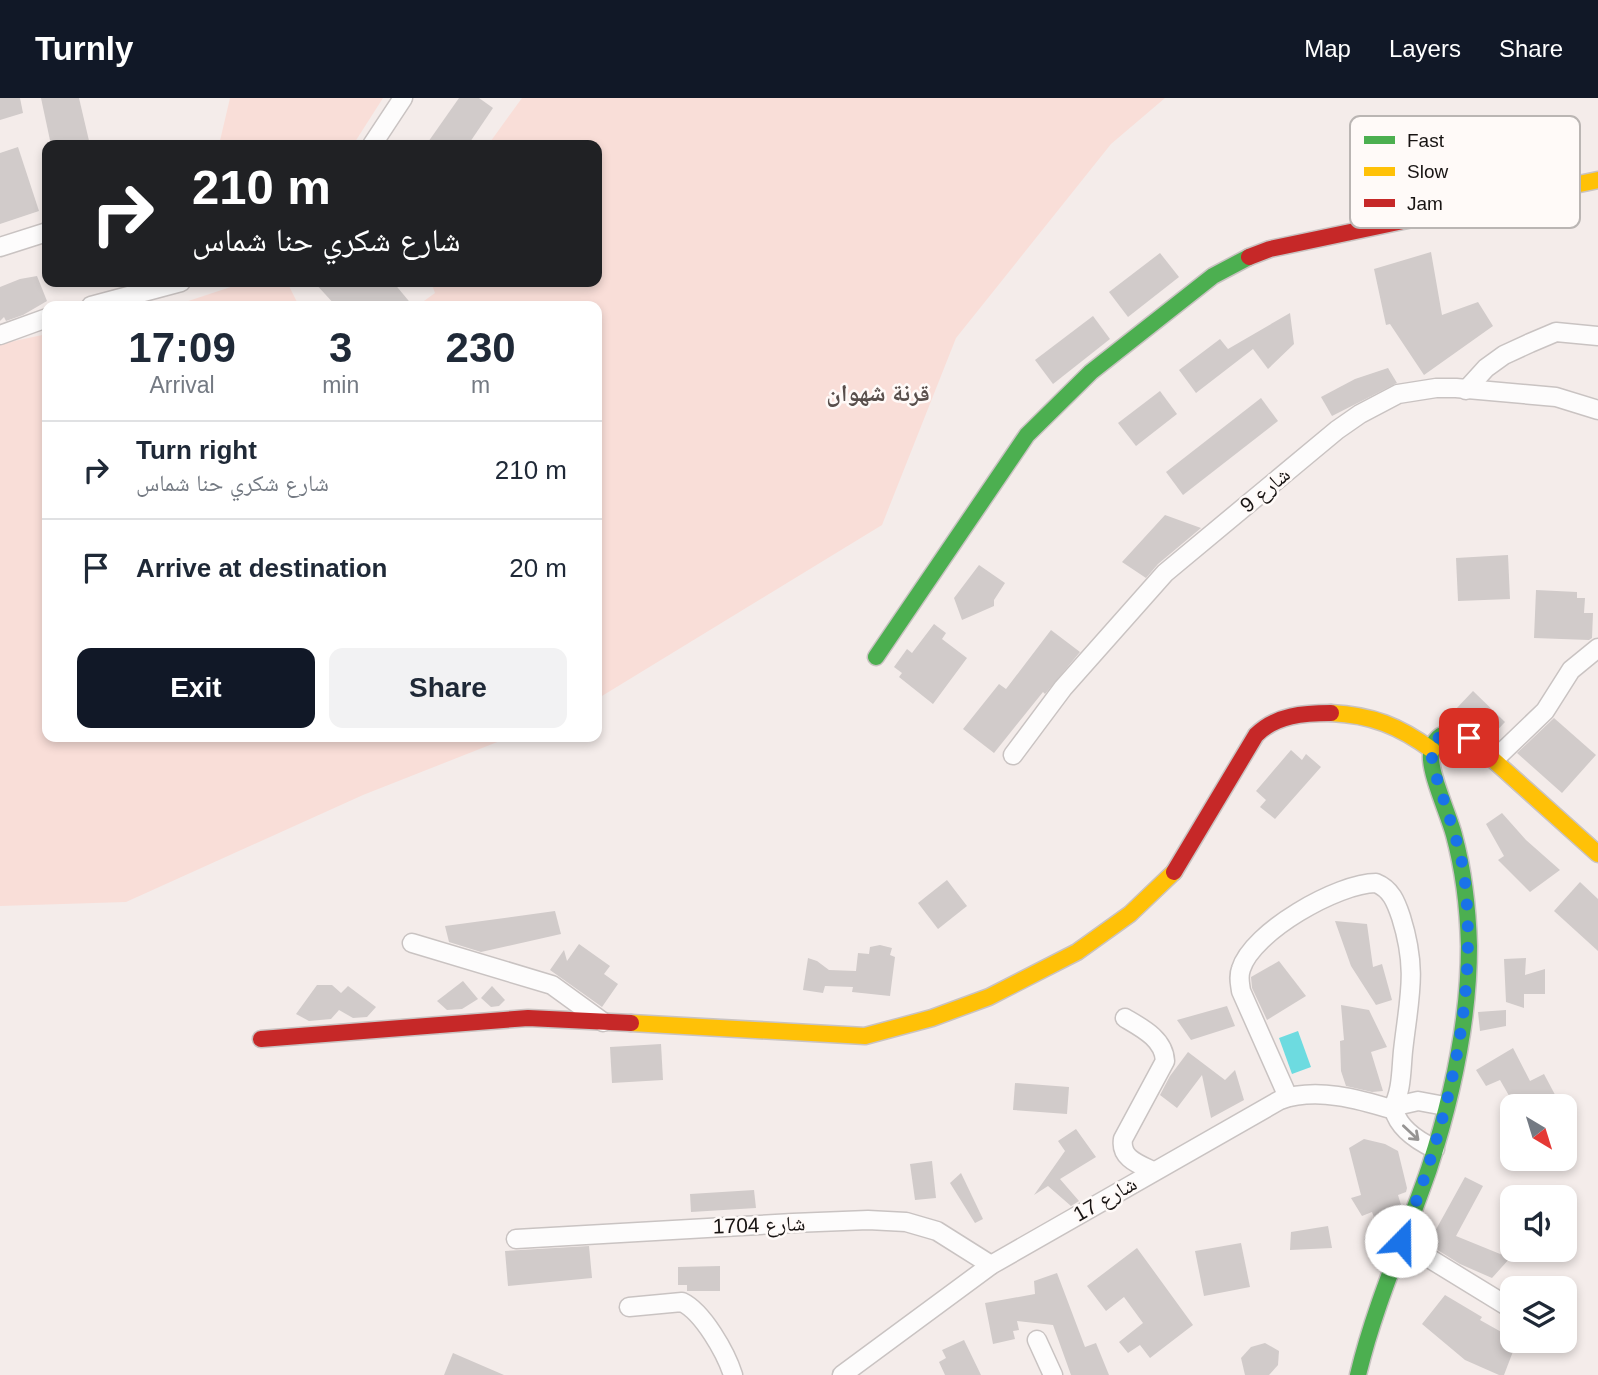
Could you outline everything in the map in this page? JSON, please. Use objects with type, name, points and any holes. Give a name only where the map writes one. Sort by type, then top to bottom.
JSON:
[{"type":"street","points":[[375,140],[403,98]]},
{"type":"street","points":[[1580,184],[1598,180]]},
{"type":"street","points":[[876,657],[1027,435],[1091,372],[1213,276],[1251,256],[1270,249],[1370,228]]},
{"type":"street","points":[[0,247],[42,234]]},
{"type":"street","points":[[110,301],[162,287]]},
{"type":"street","points":[[0,335],[42,320]]},
{"type":"street","points":[[1466,390],[1486,368],[1504,355],[1556,332],[1598,336]]},
{"type":"street","name":"شارع 9","points":[[1013,755],[1063,688],[1165,573],[1337,430],[1360,414],[1398,394],[1436,388],[1556,397],[1598,410]]},
{"type":"street","points":[[1495,760],[1545,711],[1571,670],[1598,648]]},
{"type":"street","points":[[261,1039],[528,1018],[865,1036],[932,1018],[989,997],[1077,952],[1130,914],[1175,871],[1256,735],[1268,724],[1298,715],[1338,714],[1370,718],[1402,729],[1433,750]]},
{"type":"street","points":[[1358,1375],[1382,1292],[1435,1149],[1463,1017],[1469,921],[1465,879],[1431,760],[1433,745],[1441,734],[1460,733],[1495,760],[1598,854]]},
{"type":"street","points":[[1287,1097],[1241,991],[1241,968],[1247,955],[1264,937],[1317,901],[1331,893],[1376,883],[1390,892],[1398,909],[1410,948],[1412,972],[1400,1088],[1393,1110],[1408,1132],[1435,1149]]},
{"type":"street","points":[[412,943],[552,985],[603,1022]]},
{"type":"street","points":[[1125,1018],[1154,1038],[1164,1051],[1165,1060],[1123,1139],[1122,1146],[1124,1153],[1132,1160],[1153,1171]]},
{"type":"street","name":"شارع 17","points":[[842,1375],[991,1265],[1287,1097],[1319,1094],[1393,1110]]},
{"type":"street","points":[[1393,1110],[1396,1106],[1418,1101],[1445,1106]]},
{"type":"street","name":"شارع 1704","points":[[516,1239],[700,1227],[868,1220],[906,1222],[937,1231],[991,1265]]},
{"type":"street","points":[[1401,1241],[1500,1302]]},
{"type":"street","points":[[629,1307],[682,1302],[689,1305],[705,1322],[733,1375]]},
{"type":"street","points":[[1037,1340],[1053,1375]]},
{"type":"shaded area","points":[[230,98],[383,98],[356,140],[220,140]]},
{"type":"shaded area","points":[[522,98],[1165,98],[1111,144],[956,338],[882,525],[602,696],[602,301],[424,301],[435,293],[433,287],[602,287],[602,140],[492,140]]},
{"type":"shaded area","points":[[231,287],[290,287],[296,301],[188,301]]},
{"type":"shaded area","points":[[42,335],[42,742],[497,742],[363,795],[126,902],[0,906],[0,344]]},
{"type":"water","points":[[1298,1031],[1311,1067],[1292,1074],[1279,1038]]},
{"type":"building","points":[[0,98],[20,98],[23,113],[0,120]]},
{"type":"building","points":[[41,98],[79,98],[89,140],[50,140]]},
{"type":"building","points":[[459,98],[479,98],[493,108],[471,140],[430,140]]},
{"type":"building","points":[[18,147],[39,211],[0,224],[0,153]]},
{"type":"building","points":[[1431,252],[1442,315],[1478,302],[1493,326],[1424,375],[1390,324],[1386,325],[1374,269]]},
{"type":"building","points":[[1160,253],[1179,277],[1128,317],[1109,292]]},
{"type":"building","points":[[37,276],[47,301],[42,301],[42,304],[23,315],[6,321],[4,317],[0,321],[0,287]]},
{"type":"building","points":[[319,287],[397,287],[409,301],[331,301]]},
{"type":"building","points":[[1290,313],[1294,344],[1268,369],[1253,349],[1196,393],[1179,370],[1220,339],[1228,349]]},
{"type":"building","points":[[1093,316],[1110,339],[1053,384],[1035,360]]},
{"type":"building","points":[[1388,368],[1397,383],[1332,416],[1321,397],[1355,379]]},
{"type":"building","points":[[1160,391],[1177,414],[1136,446],[1118,423]]},
{"type":"building","points":[[1261,398],[1278,421],[1183,495],[1166,472]]},
{"type":"building","points":[[1165,515],[1201,528],[1158,564],[1146,578],[1122,562]]},
{"type":"building","points":[[1508,555],[1510,599],[1458,601],[1456,558]]},
{"type":"building","points":[[979,565],[1005,583],[994,600],[994,606],[962,620],[954,598]]},
{"type":"building","points":[[1536,590],[1577,592],[1577,598],[1585,598],[1584,613],[1593,613],[1592,638],[1534,638]]},
{"type":"building","points":[[934,624],[946,633],[942,639],[967,658],[933,704],[899,677],[902,673],[894,667],[907,649],[912,653]]},
{"type":"building","points":[[1051,630],[1080,652],[1045,694],[1043,692],[994,753],[963,729],[999,684],[1006,689]]},
{"type":"building","points":[[1473,691],[1505,722],[1490,738],[1455,710]]},
{"type":"building","points":[[1554,718],[1596,755],[1562,793],[1517,753]]},
{"type":"building","points":[[1291,750],[1302,760],[1306,754],[1321,767],[1275,819],[1260,807],[1266,800],[1256,791]]},
{"type":"building","points":[[1502,813],[1526,840],[1560,870],[1530,892],[1498,860],[1504,856],[1486,824]]},
{"type":"building","points":[[947,880],[967,906],[938,929],[918,903]]},
{"type":"building","points":[[1580,882],[1598,899],[1598,951],[1554,911]]},
{"type":"building","points":[[555,911],[561,934],[481,952],[449,942],[445,926]]},
{"type":"building","points":[[1335,921],[1367,924],[1373,967],[1382,964],[1392,1000],[1376,1005],[1351,966]]},
{"type":"building","points":[[579,944],[610,966],[604,974],[618,984],[602,1007],[550,970],[564,950],[567,961]]},
{"type":"building","points":[[880,945],[892,948],[890,955],[895,957],[890,996],[852,992],[853,987],[825,986],[823,993],[803,990],[808,958],[829,970],[856,971],[858,953],[869,954],[870,947]]},
{"type":"building","points":[[1526,958],[1525,975],[1545,969],[1545,994],[1524,994],[1524,1008],[1506,1002],[1504,959]]},
{"type":"building","points":[[1279,961],[1306,996],[1267,1020],[1252,988],[1251,977]]},
{"type":"building","points":[[463,981],[478,999],[462,1009],[447,1010],[437,1001]]},
{"type":"building","points":[[317,985],[332,985],[341,993],[348,986],[376,1007],[367,1017],[353,1018],[339,1010],[331,1019],[309,1021],[296,1014]]},
{"type":"building","points":[[492,986],[505,1000],[499,1006],[491,1007],[481,998]]},
{"type":"building","points":[[1341,1005],[1369,1010],[1387,1047],[1371,1052],[1383,1091],[1372,1092],[1346,1086],[1341,1071],[1340,1041],[1344,1040]]},
{"type":"building","points":[[1227,1006],[1235,1026],[1191,1040],[1177,1020]]},
{"type":"building","points":[[1506,1010],[1506,1026],[1480,1031],[1478,1012]]},
{"type":"building","points":[[661,1044],[663,1080],[612,1083],[610,1047]]},
{"type":"building","points":[[1513,1048],[1530,1081],[1544,1074],[1555,1094],[1508,1094],[1500,1080],[1486,1086],[1476,1070]]},
{"type":"building","points":[[1188,1052],[1225,1080],[1235,1070],[1244,1100],[1211,1118],[1202,1075],[1177,1108],[1160,1095]]},
{"type":"building","points":[[1015,1083],[1069,1087],[1067,1114],[1013,1110]]},
{"type":"building","points":[[1076,1129],[1096,1157],[1060,1179],[1079,1201],[1071,1206],[1048,1186],[1034,1195],[1065,1151],[1058,1141]]},
{"type":"building","points":[[1364,1139],[1385,1144],[1398,1151],[1407,1188],[1406,1192],[1398,1195],[1401,1205],[1393,1226],[1380,1232],[1372,1212],[1362,1216],[1351,1198],[1361,1195],[1349,1148]]},
{"type":"building","points":[[932,1161],[936,1198],[915,1200],[910,1164]]},
{"type":"building","points":[[961,1173],[983,1219],[975,1223],[950,1183]]},
{"type":"building","points":[[1465,1177],[1483,1186],[1456,1236],[1500,1254],[1500,1262],[1506,1262],[1492,1278],[1460,1264],[1428,1244]]},
{"type":"building","points":[[754,1190],[756,1208],[691,1212],[690,1194]]},
{"type":"building","points":[[1328,1226],[1332,1248],[1290,1250],[1291,1232]]},
{"type":"building","points":[[1241,1243],[1250,1287],[1204,1296],[1195,1251]]},
{"type":"building","points":[[589,1246],[592,1278],[508,1286],[505,1251]]},
{"type":"building","points":[[1137,1248],[1193,1325],[1150,1358],[1140,1345],[1128,1353],[1119,1342],[1143,1323],[1124,1297],[1106,1311],[1087,1286]]},
{"type":"building","points":[[720,1266],[720,1291],[687,1291],[687,1285],[678,1285],[678,1267]]},
{"type":"building","points":[[1057,1273],[1085,1347],[1096,1343],[1109,1375],[1071,1375],[1053,1325],[1017,1321],[1019,1330],[1013,1331],[1015,1339],[993,1344],[985,1303],[1035,1294],[1034,1281]]},
{"type":"building","points":[[1445,1295],[1482,1317],[1480,1320],[1500,1331],[1500,1353],[1512,1353],[1504,1375],[1465,1360],[1422,1324]]},
{"type":"building","points":[[964,1340],[981,1375],[945,1375],[939,1362],[946,1358],[942,1350]]},
{"type":"building","points":[[1265,1343],[1279,1351],[1278,1365],[1269,1375],[1245,1375],[1241,1358],[1251,1347]]},
{"type":"building","points":[[453,1353],[504,1375],[444,1375]]},
{"type":"traffic: fast","points":[[876,657],[1027,435],[1091,372],[1213,276],[1249,257]]},
{"type":"traffic: fast","points":[[1358,1375],[1382,1297],[1437,1142],[1458,1059],[1466,1002],[1469,946],[1465,890],[1457,849],[1433,772],[1431,754],[1434,744],[1444,734],[1458,735],[1479,747]]},
{"type":"traffic: slow","points":[[1580,184],[1598,180]]},
{"type":"traffic: slow","points":[[1331,713],[1359,716],[1385,723],[1432,750]]},
{"type":"traffic: slow","points":[[1479,747],[1598,854]]},
{"type":"traffic: slow","points":[[631,1023],[865,1036],[932,1018],[989,997],[1077,952],[1130,914],[1174,872]]},
{"type":"traffic: jam","points":[[1249,257],[1270,249],[1370,228]]},
{"type":"traffic: jam","points":[[1174,872],[1256,735],[1281,719],[1331,713]]},
{"type":"traffic: jam","points":[[261,1039],[528,1018],[631,1023]]},
{"type":"district","name":"قرنة شهوان","points":[[878,393]]},
{"type":"route","points":[[1401,1241],[1435,1149],[1456,1060],[1468,962],[1469,921],[1465,879],[1431,760],[1433,745],[1441,734],[1447,732],[1460,733],[1469,738]]}]
